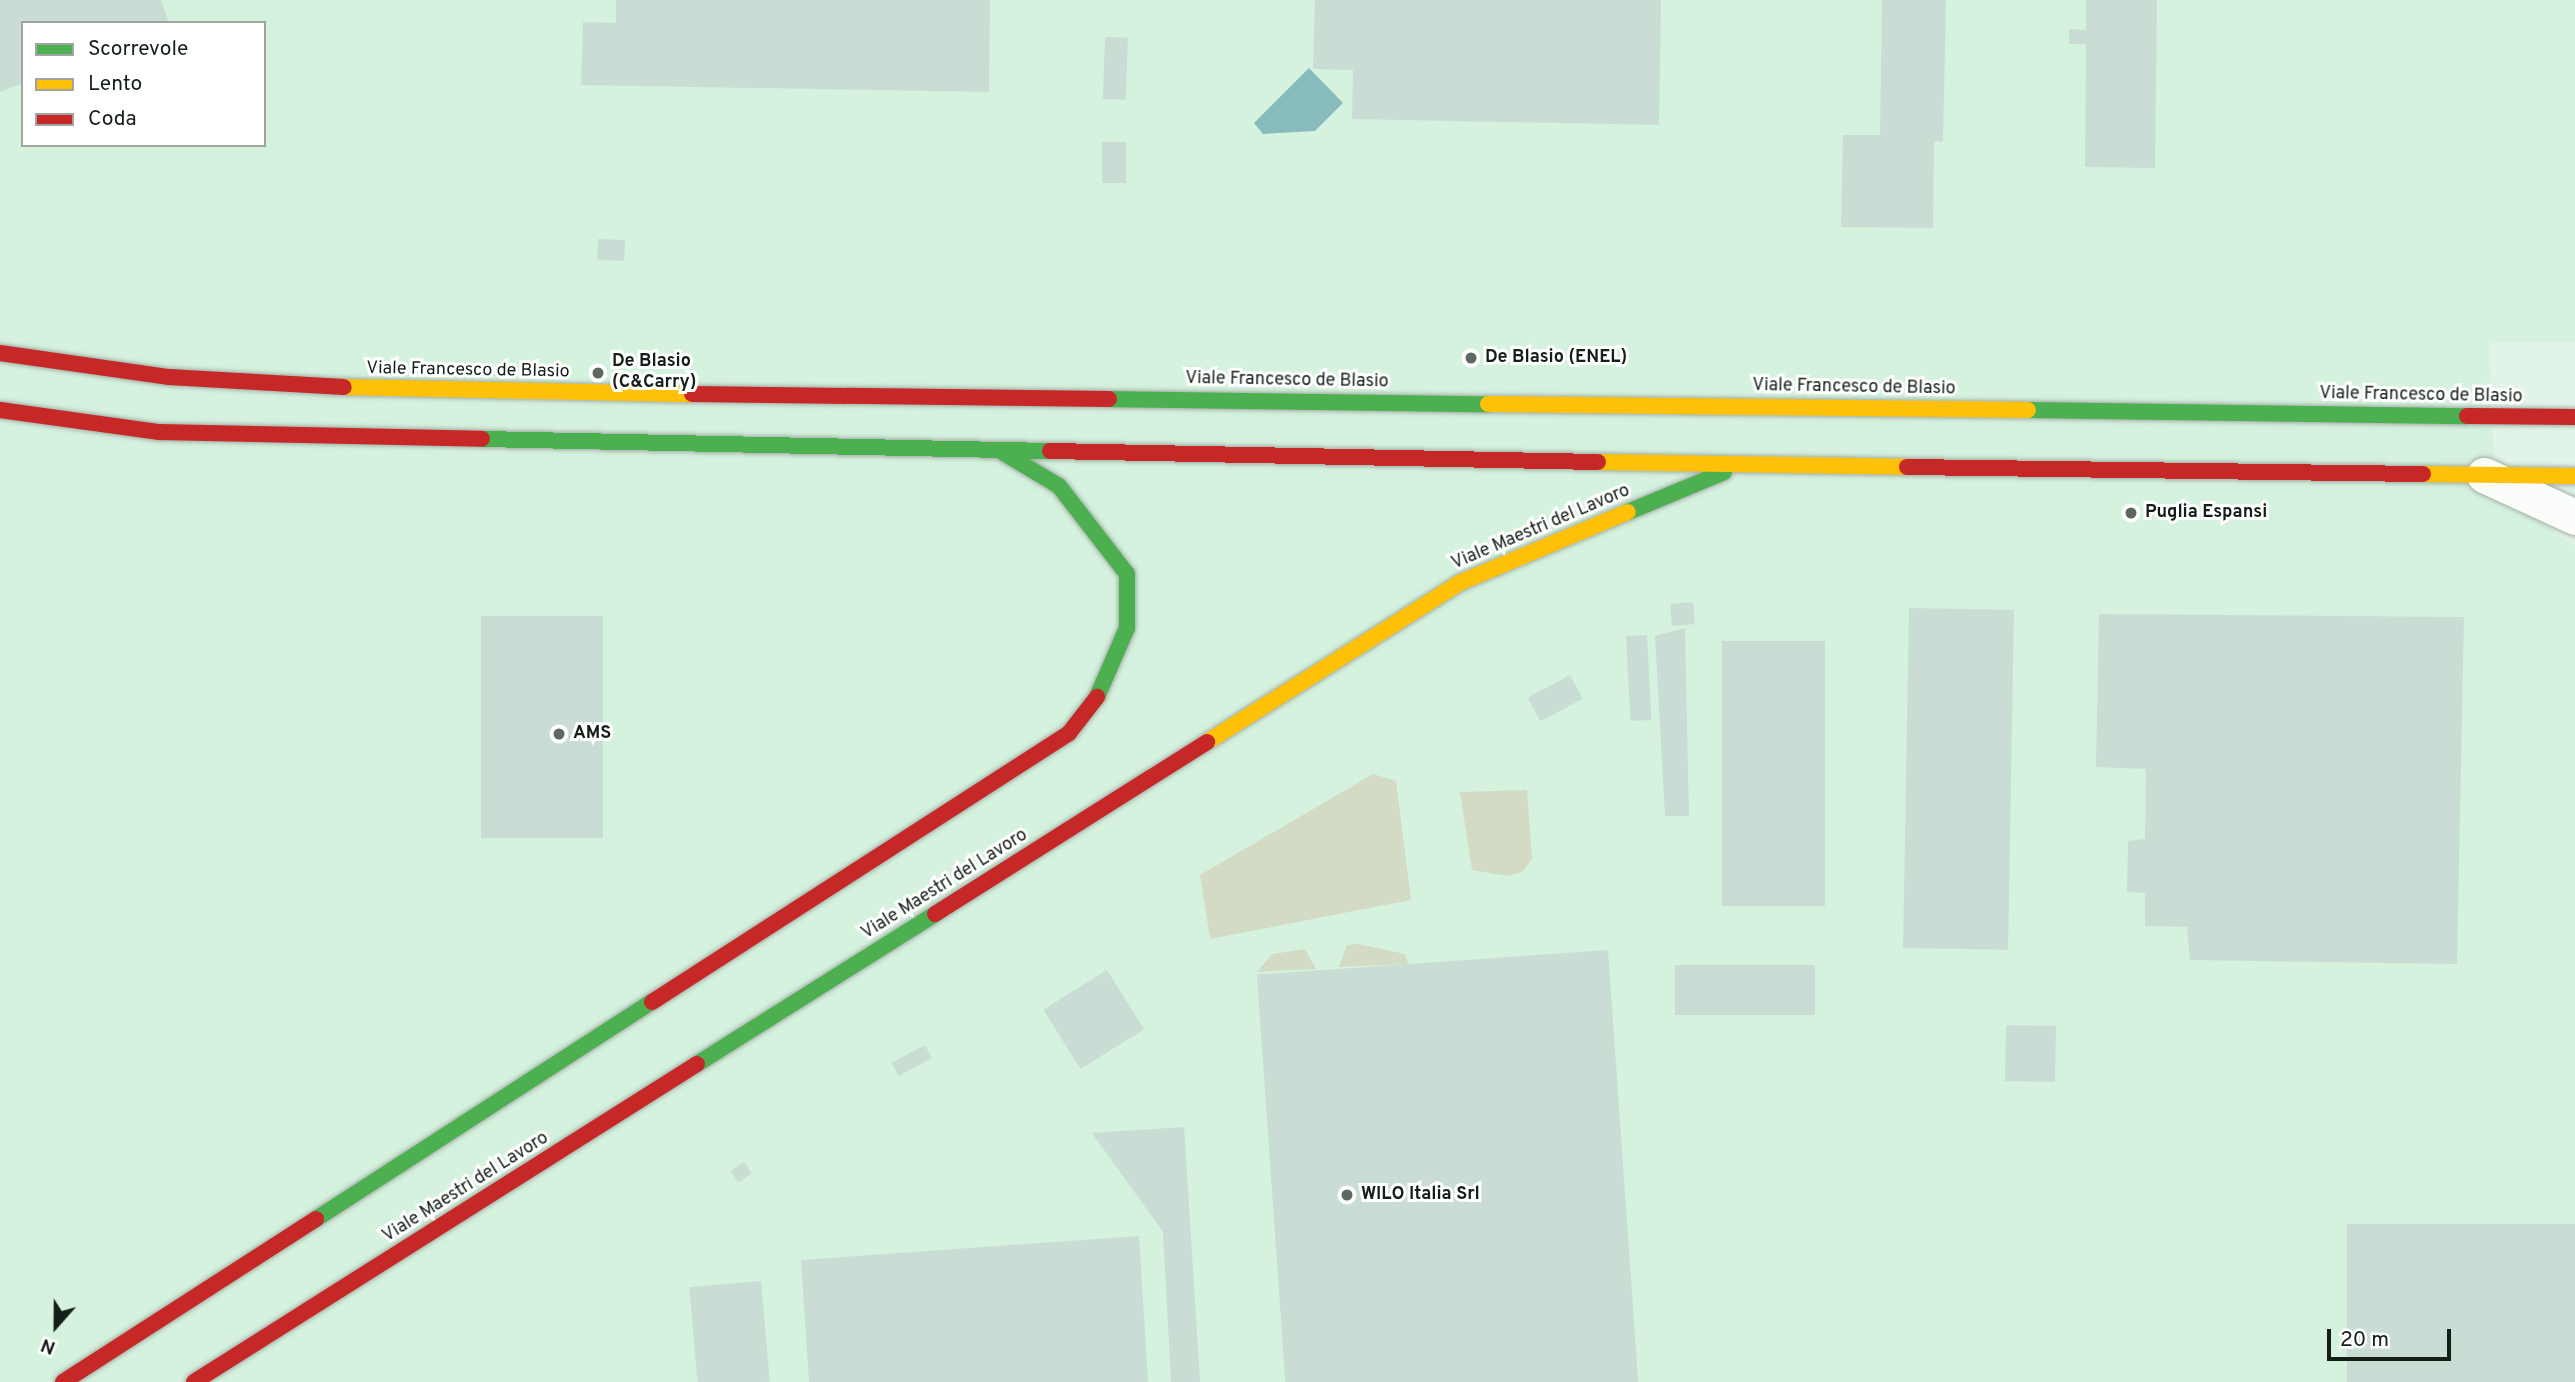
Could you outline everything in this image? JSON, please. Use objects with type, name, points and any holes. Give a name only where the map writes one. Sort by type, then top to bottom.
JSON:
[{"type":"street","name":"Viale Francesco de Blasio","points":[[0,353],[169,377],[421,391],[2575,417]]},
{"type":"street","points":[[0,410],[159,432],[1739,466],[2575,476]]},
{"type":"street","points":[[63,1382],[1069,733],[1108,682],[1128,628],[1128,574],[1059,486],[1000,451]]},
{"type":"street","name":"Viale Maestri del Lavoro","points":[[194,1382],[1459,583],[1739,466]]},
{"type":"street","points":[[2484,475],[2575,517]]},
{"type":"shaded area","points":[[0,0],[2575,0],[2575,342],[2489,343],[2495,490],[2575,546],[2575,1382],[0,1382]]},
{"type":"shaded area","points":[[1373,774],[1396,781],[1411,900],[1210,939],[1200,875]]},
{"type":"shaded area","points":[[1527,790],[1532,859],[1522,872],[1507,876],[1472,870],[1460,792]]},
{"type":"shaded area","points":[[1358,944],[1405,954],[1408,964],[1339,967],[1347,945]]},
{"type":"shaded area","points":[[1305,949],[1316,969],[1257,972],[1272,954]]},
{"type":"water","points":[[1309,68],[1343,103],[1315,131],[1263,134],[1254,123]]},
{"type":"building","points":[[0,0],[161,0],[168,21],[21,21],[21,84],[0,92]]},
{"type":"building","points":[[616,0],[990,0],[989,92],[581,85],[583,22],[616,23]]},
{"type":"building","points":[[1315,0],[1661,0],[1659,125],[1352,119],[1353,70],[1313,69]]},
{"type":"building","points":[[1882,0],[1946,0],[1943,142],[1934,141],[1933,228],[1841,227],[1843,135],[1880,135]]},
{"type":"building","points":[[2086,0],[2157,0],[2155,168],[2085,167],[2086,44],[2069,44],[2069,29],[2086,30]]},
{"type":"building","points":[[1105,37],[1128,38],[1126,100],[1103,99]]},
{"type":"building","points":[[1102,142],[1126,142],[1126,183],[1102,183]]},
{"type":"building","points":[[598,239],[625,240],[624,261],[597,260]]},
{"type":"building","points":[[1693,602],[1695,624],[1672,626],[1670,604]]},
{"type":"building","points":[[1909,608],[2014,610],[2008,950],[1903,948]]},
{"type":"building","points":[[2099,614],[2464,617],[2457,964],[2190,960],[2187,927],[2145,926],[2145,893],[2127,892],[2128,841],[2145,839],[2146,769],[2096,767]]},
{"type":"building","points":[[481,616],[603,616],[603,838],[481,838]]},
{"type":"building","points":[[1685,628],[1689,816],[1665,816],[1655,636]]},
{"type":"building","points":[[1647,635],[1651,720],[1630,721],[1626,636]]},
{"type":"building","points":[[1722,641],[1825,641],[1825,906],[1722,906]]},
{"type":"building","points":[[1570,675],[1583,699],[1540,721],[1528,698]]},
{"type":"building","points":[[1608,950],[1638,1382],[1285,1382],[1257,975]]},
{"type":"building","points":[[1675,965],[1815,965],[1815,1015],[1675,1015]]},
{"type":"building","points":[[1107,970],[1144,1029],[1080,1069],[1043,1010]]},
{"type":"building","points":[[2006,1025],[2056,1026],[2055,1082],[2005,1081]]},
{"type":"building","points":[[925,1045],[932,1058],[898,1076],[891,1063]]},
{"type":"building","points":[[1184,1127],[1200,1382],[1171,1382],[1163,1232],[1092,1133]]},
{"type":"building","points":[[744,1162],[752,1174],[739,1183],[731,1171]]},
{"type":"building","points":[[2347,1224],[2575,1224],[2575,1382],[2347,1382]]},
{"type":"building","points":[[1139,1236],[1148,1382],[809,1382],[801,1260]]},
{"type":"building","points":[[761,1281],[770,1382],[698,1382],[689,1287]]},
{"type":"traffic: fast","points":[[1109,399],[1488,404]]},
{"type":"traffic: fast","points":[[2028,410],[2467,416]]},
{"type":"traffic: fast","points":[[482,439],[1050,451]]},
{"type":"traffic: fast","points":[[1002,452],[1059,486],[1127,574],[1127,628],[1097,697]]},
{"type":"traffic: fast","points":[[1628,512],[1724,472]]},
{"type":"traffic: fast","points":[[697,1064],[935,914]]},
{"type":"traffic: fast","points":[[316,1219],[652,1002]]},
{"type":"traffic: slow","points":[[344,387],[692,394]]},
{"type":"traffic: slow","points":[[1488,404],[2028,410]]},
{"type":"traffic: slow","points":[[1598,462],[1907,467]]},
{"type":"traffic: slow","points":[[2423,474],[2575,476]]},
{"type":"traffic: slow","points":[[1207,742],[1459,583],[1628,512]]},
{"type":"traffic: jam","points":[[0,353],[169,377],[344,387]]},
{"type":"traffic: jam","points":[[692,394],[1109,399]]},
{"type":"traffic: jam","points":[[0,410],[159,432],[482,439]]},
{"type":"traffic: jam","points":[[2467,416],[2575,417]]},
{"type":"traffic: jam","points":[[1050,451],[1598,462]]},
{"type":"traffic: jam","points":[[1907,467],[2423,474]]},
{"type":"traffic: jam","points":[[652,1002],[1069,733],[1097,697]]},
{"type":"traffic: jam","points":[[935,914],[1207,742]]},
{"type":"traffic: jam","points":[[194,1382],[697,1064]]},
{"type":"traffic: jam","points":[[63,1382],[316,1219]]},
{"type":"place","name":"De Blasio (ENEL)","points":[[1471,358]]},
{"type":"place","name":"De Blasio (C&Carry)","points":[[598,373]]},
{"type":"place","name":"Puglia Espansi","points":[[2131,513]]},
{"type":"place","name":"AMS","points":[[559,734]]},
{"type":"place","name":"WILO Italia Srl","points":[[1347,1195]]}]
